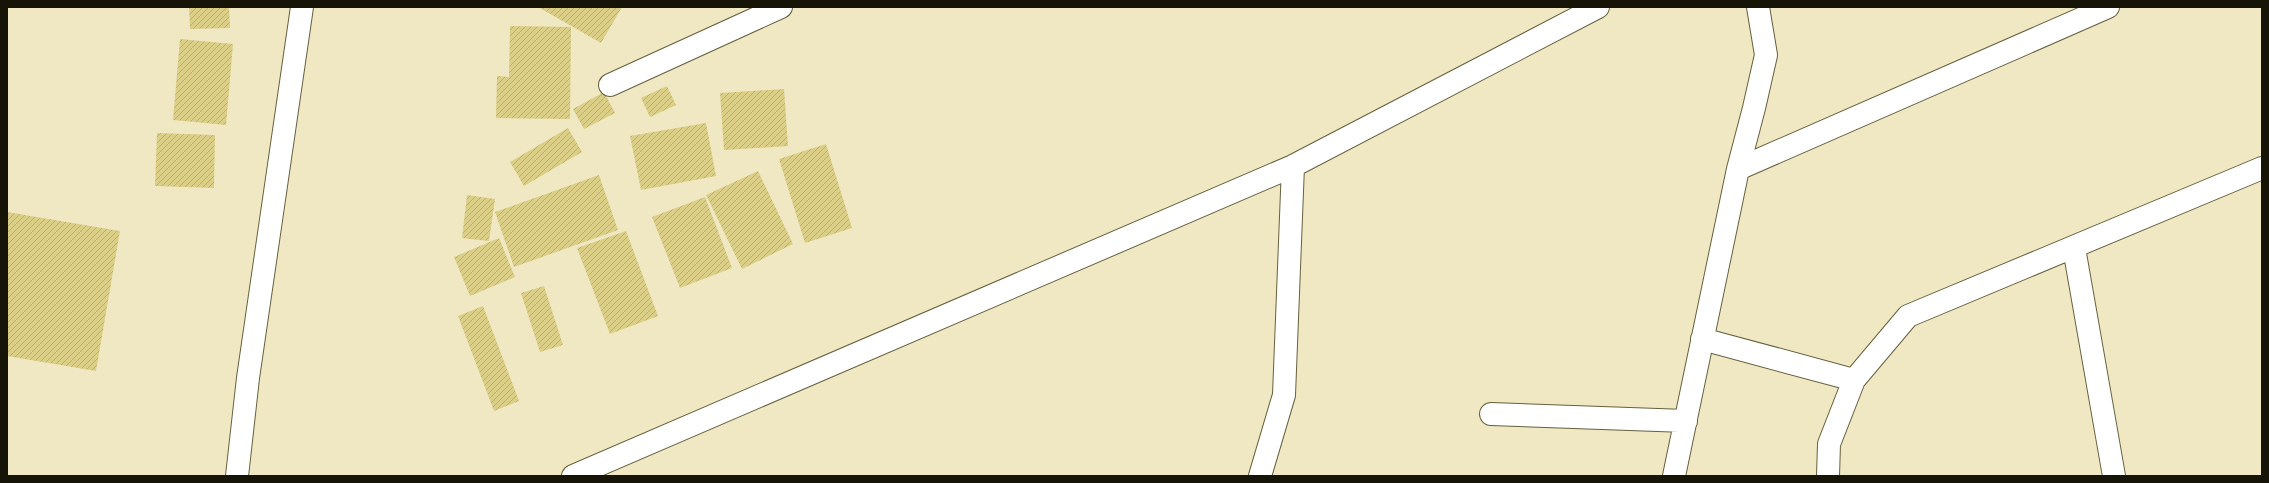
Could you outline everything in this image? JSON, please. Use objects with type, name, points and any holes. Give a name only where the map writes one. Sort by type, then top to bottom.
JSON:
[{"type":"street","points":[[237,476],[248,378],[302,7]]},
{"type":"street","points":[[610,85],[781,7]]},
{"type":"street","points":[[573,476],[1293,166],[1598,7]]},
{"type":"street","points":[[1674,476],[1738,169],[1766,55],[1758,7]]},
{"type":"street","points":[[1738,169],[2108,7]]},
{"type":"street","points":[[1260,476],[1284,396],[1293,166]]},
{"type":"street","points":[[1828,476],[1829,444],[1854,380],[1908,316],[2074,248],[2262,168]]},
{"type":"street","points":[[2074,248],[2114,476]]},
{"type":"street","points":[[1702,340],[1854,380]]},
{"type":"street","points":[[1491,414],[1686,421]]},
{"type":"building","points":[[189,7],[229,7],[230,28],[190,29]]},
{"type":"building","points":[[538,7],[622,7],[601,43]]},
{"type":"building","points":[[510,26],[571,27],[570,119],[496,118],[497,76],[509,77]]},
{"type":"building","points":[[180,39],[233,44],[226,125],[173,120]]},
{"type":"building","points":[[667,86],[676,105],[650,117],[641,98]]},
{"type":"building","points":[[784,89],[788,146],[724,150],[720,93]]},
{"type":"building","points":[[604,92],[615,113],[584,129],[573,109]]},
{"type":"building","points":[[706,123],[716,176],[641,190],[630,136]]},
{"type":"building","points":[[568,128],[582,152],[524,186],[510,162]]},
{"type":"building","points":[[157,133],[215,135],[214,188],[155,186]]},
{"type":"building","points":[[826,144],[852,228],[805,243],[779,159]]},
{"type":"building","points":[[758,171],[793,244],[742,269],[706,195]]},
{"type":"building","points":[[599,175],[618,230],[514,267],[495,212]]},
{"type":"building","points":[[467,195],[495,199],[489,241],[462,238]]},
{"type":"building","points":[[705,197],[732,268],[680,288],[652,217]]},
{"type":"building","points":[[7,212],[120,231],[96,371],[7,356]]},
{"type":"building","points":[[626,231],[658,316],[610,334],[577,248]]},
{"type":"building","points":[[499,238],[515,277],[470,296],[454,257]]},
{"type":"building","points":[[544,286],[563,345],[540,352],[521,293]]},
{"type":"building","points":[[483,306],[519,401],[494,411],[458,316]]}]
